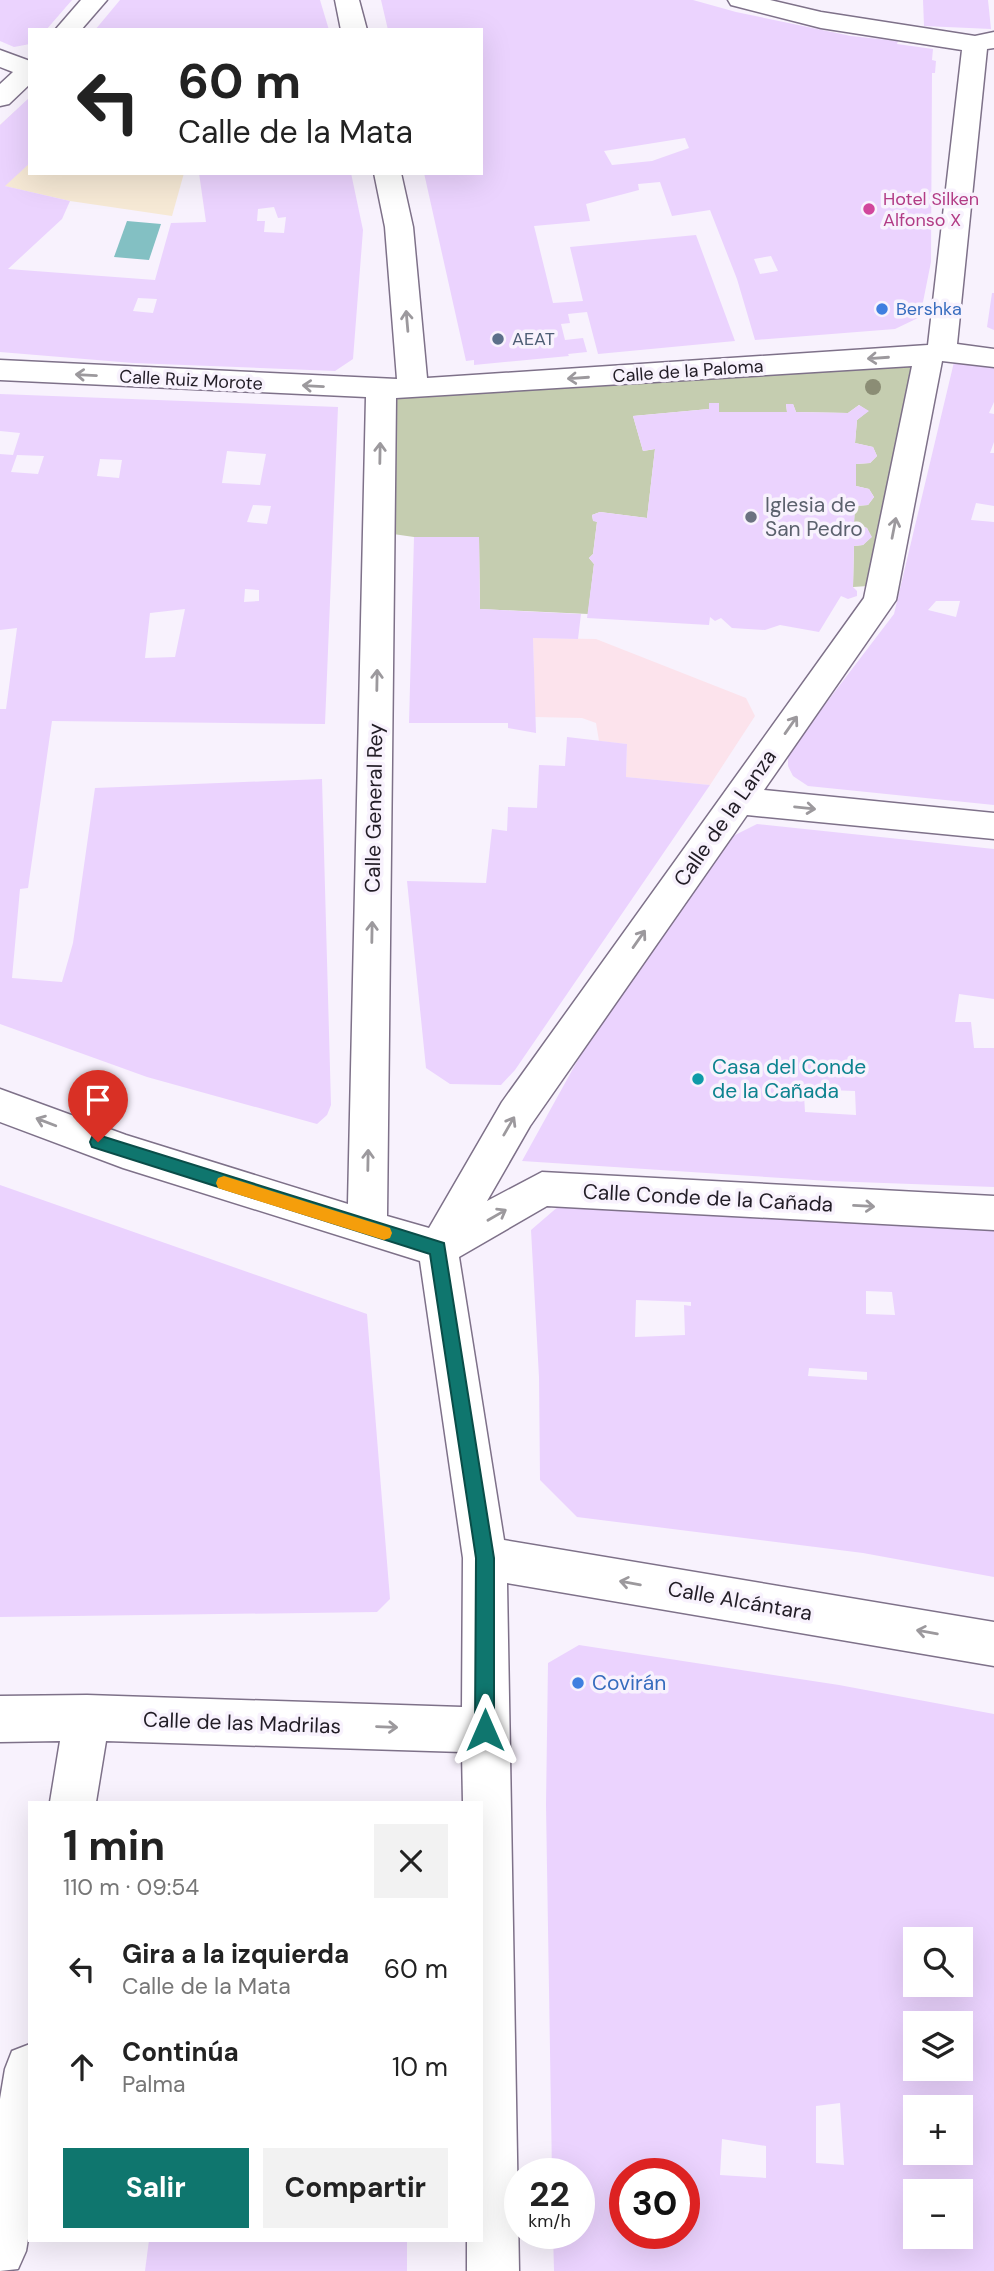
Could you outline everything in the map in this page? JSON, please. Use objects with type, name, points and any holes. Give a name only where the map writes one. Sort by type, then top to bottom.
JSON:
[{"type":"street","points":[[69,28],[95,0]]},
{"type":"street","points":[[347,0],[354,28]]},
{"type":"street","points":[[740,0],[768,4],[821,20],[984,42]]},
{"type":"street","name":"Calle de la Lanza","points":[[438,1249],[516,1114],[880,600],[935,353],[984,42]]},
{"type":"street","points":[[0,58],[28,69]]},
{"type":"street","points":[[0,98],[28,72]]},
{"type":"street","name":"Calle General Rey","points":[[367,1228],[397,389],[399,226],[387,175]]},
{"type":"street","name":"Calle de la Paloma","points":[[397,389],[935,353],[994,358]]},
{"type":"street","name":"Calle Ruiz Morote","points":[[0,370],[397,389]]},
{"type":"street","points":[[737,801],[994,826]]},
{"type":"street","points":[[0,1105],[122,1151],[438,1249],[485,1558],[493,2271]]},
{"type":"street","name":"Calle Conde de la Cañada","points":[[438,1249],[542,1189],[994,1213]]},
{"type":"street","name":"Calle Alcántara","points":[[485,1558],[994,1644]]},
{"type":"street","points":[[73,1801],[87,1718]]},
{"type":"street","name":"Calle de las Madrilas","points":[[0,1719],[87,1718],[485,1730]]},
{"type":"street","points":[[0,2251],[28,2081]]},
{"type":"shaded area","points":[[28,100],[28,175],[183,175],[172,216],[70,201],[0,185],[0,125]]},
{"type":"shaded area","points":[[533,638],[596,639],[746,698],[755,716],[710,785],[626,777],[627,744],[599,741],[596,723],[582,718],[535,717]]},
{"type":"green space","points":[[929,355],[883,585],[853,587],[854,546],[863,545],[871,537],[867,528],[854,523],[855,506],[868,505],[874,497],[869,489],[856,486],[856,464],[870,463],[877,456],[873,447],[855,443],[857,420],[868,411],[859,405],[848,413],[796,412],[793,404],[786,404],[787,412],[719,412],[719,403],[709,403],[709,409],[633,416],[643,451],[655,449],[647,518],[600,512],[592,515],[597,522],[593,554],[589,558],[594,564],[588,614],[480,609],[479,537],[414,537],[379,532],[381,389]]},
{"type":"water","points":[[127,221],[161,224],[149,260],[114,257]]},
{"type":"building","points":[[0,0],[72,0],[48,28],[28,28],[28,44],[14,47],[0,41]]},
{"type":"building","points":[[120,0],[320,0],[328,28],[97,28]]},
{"type":"building","points":[[381,0],[693,0],[736,12],[851,36],[898,41],[897,44],[933,49],[932,60],[936,61],[935,73],[932,73],[931,262],[920,317],[895,329],[755,340],[737,279],[710,210],[672,216],[660,182],[638,184],[639,190],[586,204],[590,221],[534,226],[553,303],[583,301],[570,247],[696,235],[735,341],[598,354],[587,312],[568,314],[570,323],[561,324],[565,340],[583,338],[587,352],[474,365],[474,360],[466,361],[424,175],[483,175],[483,28],[388,28]],"holes":[[[685,138],[689,148],[652,161],[612,165],[604,151]],[[771,256],[778,271],[760,274],[754,259]]]},
{"type":"building","points":[[923,0],[988,0],[991,29],[924,26]]},
{"type":"building","points":[[28,99],[28,165],[5,186],[70,201],[62,219],[8,269],[155,280],[171,223],[206,222],[199,175],[351,175],[363,230],[353,359],[335,371],[133,363],[0,352],[0,125]],"holes":[[[274,207],[278,218],[286,217],[284,233],[264,232],[265,221],[257,221],[258,209]],[[138,298],[157,299],[153,313],[133,311]]]},
{"type":"building","points":[[994,293],[994,330],[987,327]]},
{"type":"building","points":[[954,362],[994,368],[994,402],[989,413],[994,414],[994,442],[990,453],[994,453],[994,506],[976,503],[971,520],[994,522],[994,805],[808,786],[793,776],[788,766],[788,753],[894,614]],"holes":[[[936,601],[960,601],[956,617],[928,610]]]},
{"type":"building","points":[[0,394],[338,407],[325,724],[52,721],[28,888],[20,889],[12,978],[62,982],[73,943],[95,788],[322,779],[331,1105],[327,1115],[317,1124],[147,1077],[0,1024],[0,709],[6,709],[17,628],[0,630],[0,454],[13,455],[20,433],[0,431]],"holes":[[[227,451],[266,454],[260,485],[222,483]],[[17,455],[44,456],[38,474],[11,472]],[[100,459],[122,460],[119,478],[97,476]],[[253,505],[271,506],[267,524],[247,522]],[[245,589],[259,590],[259,601],[244,602]],[[185,609],[175,657],[145,658],[150,613]]]},
{"type":"building","name":"Iglesia de San Pedro","points":[[709,403],[719,403],[719,412],[787,412],[786,404],[793,404],[796,412],[848,413],[859,405],[869,411],[857,420],[855,443],[873,447],[877,456],[870,463],[856,464],[856,486],[869,489],[874,497],[868,505],[855,506],[854,523],[867,528],[872,537],[863,545],[854,546],[853,587],[857,596],[848,599],[841,596],[819,632],[780,625],[765,630],[732,628],[721,618],[715,621],[710,617],[709,625],[587,618],[594,564],[589,558],[593,554],[597,522],[593,521],[592,515],[600,512],[647,518],[655,449],[643,451],[633,416],[709,409]]},
{"type":"building","points":[[414,537],[479,537],[480,609],[581,614],[578,639],[533,638],[536,733],[508,728],[508,723],[409,723]]},
{"type":"building","points":[[567,737],[627,744],[626,777],[710,785],[515,1070],[501,1085],[450,1084],[426,1068],[407,881],[486,883],[492,829],[507,831],[508,807],[537,808],[539,765],[565,766]]},
{"type":"building","points":[[757,824],[994,849],[994,999],[959,994],[955,1022],[971,1022],[974,1048],[994,1048],[994,1187],[829,1181],[522,1161],[618,987],[733,836]],"holes":[[[829,1090],[855,1091],[856,1115],[805,1112],[804,1095],[829,1096]]]},
{"type":"building","points":[[0,1185],[367,1314],[390,1599],[377,1612],[0,1617]]},
{"type":"building","points":[[567,1199],[994,1224],[994,1577],[863,1553],[577,1517],[540,1480],[539,1377],[531,1230]],"holes":[[[866,1291],[892,1292],[895,1315],[866,1314]],[[636,1300],[691,1302],[691,1306],[684,1305],[685,1335],[635,1337]],[[809,1368],[867,1372],[867,1380],[808,1376]]]},
{"type":"building","points":[[579,1645],[839,1685],[994,1714],[994,2271],[554,2271],[553,2249],[595,2249],[595,2158],[552,2158],[546,1805],[548,1663]],"holes":[[[840,2103],[844,2165],[816,2163],[816,2106]],[[722,2139],[766,2146],[766,2178],[720,2175]]]},
{"type":"building","points":[[149,2242],[407,2242],[407,2271],[145,2271]]},
{"type":"slow traffic","points":[[224,1183],[384,1233]]},
{"type":"place","name":"Hotel Silken Alfonso X","points":[[869,209]]},
{"type":"place","name":"Bershka","points":[[882,309]]},
{"type":"place","name":"AEAT","points":[[498,339]]},
{"type":"place","name":"Iglesia de San Pedro","points":[[751,517]]},
{"type":"place","name":"Casa del Conde de la Cañada","points":[[698,1079]]},
{"type":"place","name":"Covirán","points":[[578,1683]]},
{"type":"route","points":[[98,1142],[438,1249],[485,1558],[485,1730]]}]
